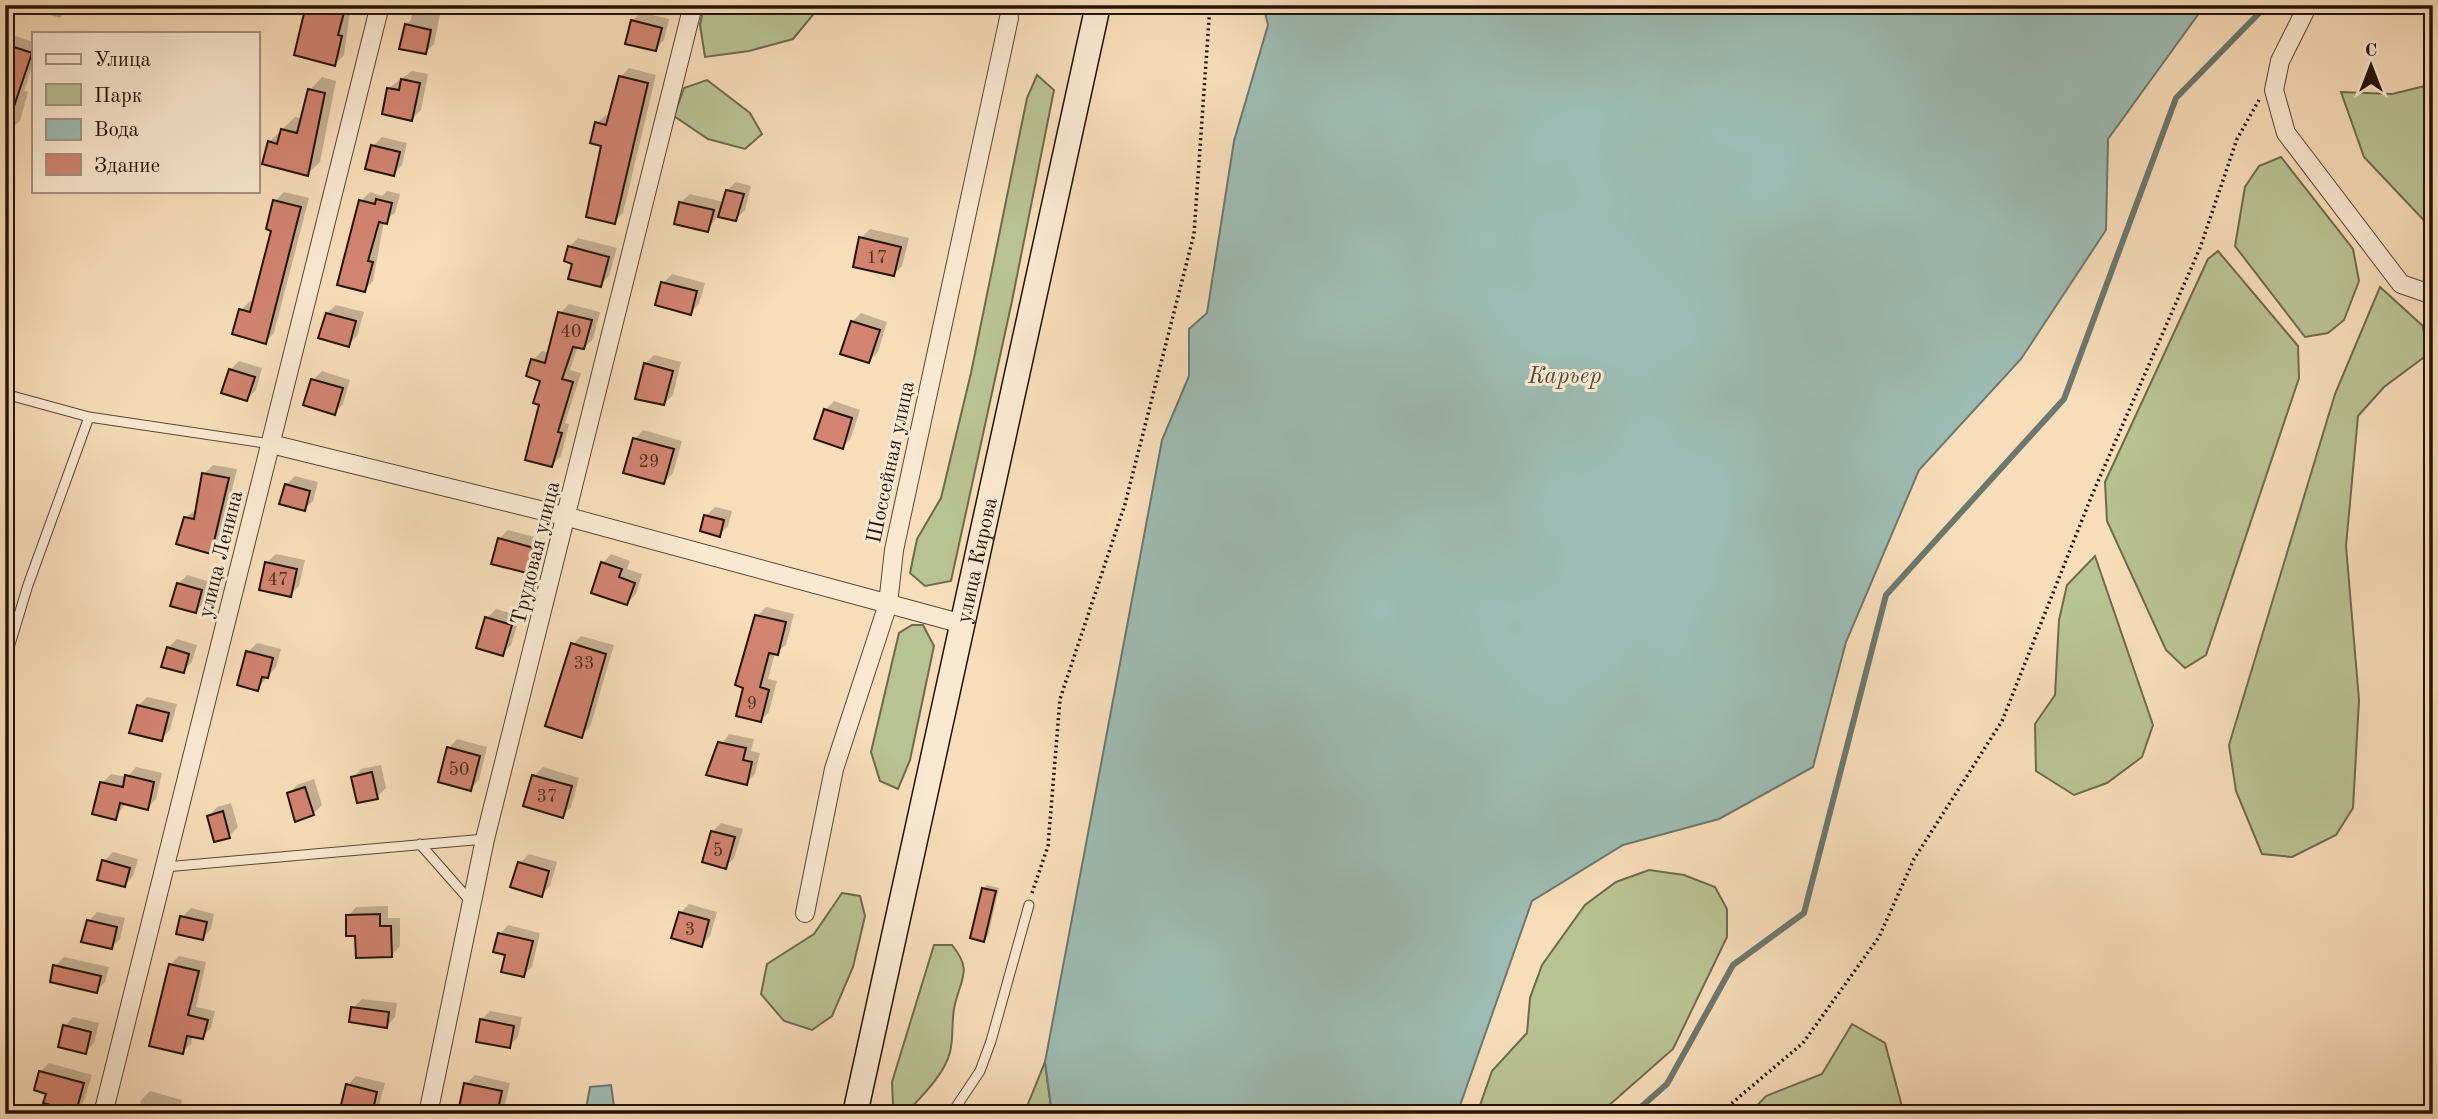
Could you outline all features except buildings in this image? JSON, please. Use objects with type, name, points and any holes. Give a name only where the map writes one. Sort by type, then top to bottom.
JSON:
[{"type":"main road","name":"улица Кирова","points":[[855,1114],[1098,5]]},
{"type":"street","name":"улица Ленина","points":[[103,1114],[380,5]]},
{"type":"street","name":"Трудовая улица","points":[[428,1114],[485,839],[568,517],[692,5]]},
{"type":"street","points":[[2308,5],[2280,61],[2274,90],[2286,132],[2400,284],[2433,295]]},
{"type":"street","name":"Шоссейная улица","points":[[805,913],[834,769],[888,604],[894,550],[1009,18]]},
{"type":"street","points":[[271,444],[568,517],[963,624]]},
{"type":"lane","points":[[5,394],[89,416],[271,444]]},
{"type":"lane","points":[[5,661],[28,585],[89,416]]},
{"type":"lane","points":[[164,867],[485,839]]},
{"type":"lane","points":[[420,844],[472,903]]},
{"type":"lane","points":[[954,1110],[980,1071],[992,1041],[1028,905]]},
{"type":"path","points":[[1028,905],[1048,846],[1060,699],[1125,504],[1194,234],[1210,5]]},
{"type":"path","points":[[1719,1114],[1803,1043],[1879,937],[1914,859],[1959,793],[2002,721],[2092,495],[2200,248],[2237,139],[2261,94]]},
{"type":"green space","points":[[704,5],[821,5],[793,39],[749,51],[705,57],[700,25]]},
{"type":"green space","points":[[1037,75],[1054,90],[1012,301],[951,581],[925,586],[910,573],[917,539],[941,498],[971,373],[1027,98]]},
{"type":"green space","points":[[707,80],[750,113],[762,134],[745,149],[708,139],[674,116],[684,88]]},
{"type":"green space","points":[[2433,84],[2433,230],[2364,157],[2341,92],[2392,94]]},
{"type":"green space","points":[[2281,157],[2353,249],[2359,281],[2344,320],[2328,333],[2305,337],[2235,246],[2245,187],[2259,166]]},
{"type":"green space","points":[[2218,251],[2298,346],[2299,378],[2206,655],[2185,668],[2166,650],[2107,521],[2105,482],[2208,259]]},
{"type":"green space","points":[[2380,287],[2423,326],[2427,355],[2384,387],[2358,416],[2346,546],[2359,700],[2353,808],[2336,835],[2292,857],[2262,854],[2236,791],[2229,745],[2335,394]]},
{"type":"green space","points":[[2095,556],[2153,725],[2142,757],[2107,783],[2074,795],[2036,771],[2035,724],[2055,695],[2059,620],[2067,585]]},
{"type":"green space","points":[[912,625],[923,625],[934,646],[910,760],[898,789],[880,781],[871,752],[899,633]]},
{"type":"green space","points":[[1649,870],[1684,875],[1715,887],[1727,909],[1727,937],[1673,1049],[1599,1114],[1477,1114],[1492,1071],[1527,1033],[1530,998],[1542,965],[1585,905],[1616,882]]},
{"type":"green space","points":[[842,893],[860,896],[865,916],[853,967],[832,1016],[812,1030],[784,1021],[761,994],[767,964],[814,934]]},
{"type":"green space","points":[[934,945],[952,945],[964,967],[954,1010],[950,1052],[939,1075],[910,1109],[893,1106],[892,1082]]},
{"type":"green space","points":[[1852,1024],[1885,1043],[1904,1114],[1749,1114],[1766,1096],[1822,1074]]},
{"type":"green space","points":[[1045,1062],[1052,1114],[1024,1114]]},
{"type":"water","name":"Карьер","points":[[1263,5],[2205,5],[2108,139],[2106,230],[2021,359],[1919,470],[1846,642],[1813,767],[1719,819],[1623,845],[1532,901],[1457,1114],[1052,1114],[1045,1062],[1162,440],[1189,376],[1189,329],[1207,313],[1234,141],[1268,25]]},
{"type":"water","points":[[611,1085],[615,1114],[585,1114],[590,1087]]},
{"type":"waterway","points":[[1633,1114],[1667,1084],[1733,965],[1804,913],[1886,595],[2064,399],[2176,98],[2267,5]]}]
